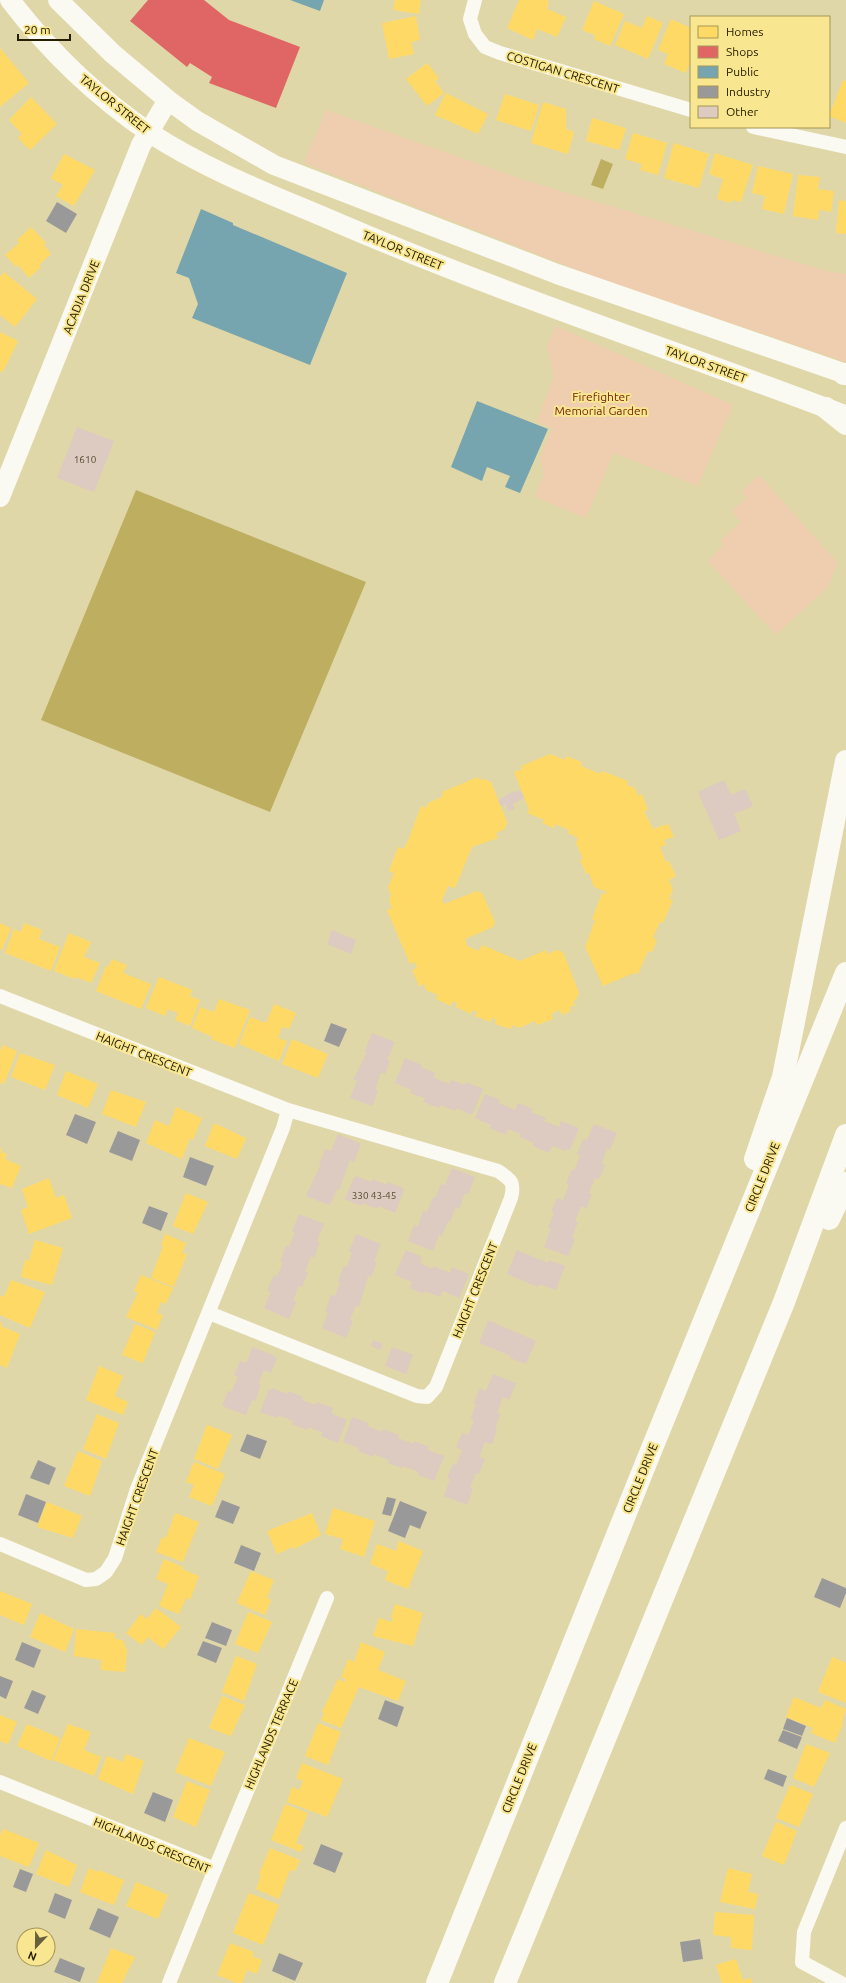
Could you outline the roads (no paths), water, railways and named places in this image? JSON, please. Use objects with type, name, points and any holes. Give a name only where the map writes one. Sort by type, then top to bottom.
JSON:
[{"type":"highway","points":[[836,412],[846,424]]},
{"type":"highway","points":[[648,1458],[729,1239],[783,1077],[846,761]]},
{"type":"highway","name":"CIRCLE DRIVE","points":[[437,1983],[648,1458],[846,973]]},
{"type":"highway","points":[[505,1983],[784,1302],[846,1135]]},
{"type":"highway","points":[[784,1302],[806,1271],[846,1183]]},
{"type":"main road","name":"TAYLOR STREET","points":[[10,0],[28,24],[87,84],[149,132],[244,183],[486,283],[836,412]]},
{"type":"main road","points":[[58,0],[113,54],[168,100],[197,121],[294,174],[557,274],[845,374]]},
{"type":"main road","name":"ACADIA DRIVE","points":[[0,497],[138,153],[168,100]]},
{"type":"street","name":"COSTIGAN CRESCENT","points":[[475,0],[470,19],[475,34],[485,47],[500,53],[690,110]]},
{"type":"street","points":[[758,128],[846,147]]},
{"type":"street","name":"HAIGHT CRESCENT","points":[[0,996],[288,1110],[498,1171],[510,1179],[514,1187],[511,1198],[436,1387],[427,1397],[417,1396],[209,1313]]},
{"type":"street","name":"HAIGHT CRESCENT","points":[[0,1544],[86,1580],[96,1578],[106,1572],[115,1558],[137,1489],[283,1128],[288,1110]]},
{"type":"street","name":"HIGHLANDS TERRACE","points":[[215,1869],[327,1598]]},
{"type":"street","name":"HIGHLANDS CRESCENT","points":[[0,1782],[215,1869],[169,1983]]},
{"type":"street","points":[[841,1983],[802,1962],[804,1932],[846,1828]]},
{"type":"park label","name":"Firefighter Memorial Garden","points":[[601,403]]}]
